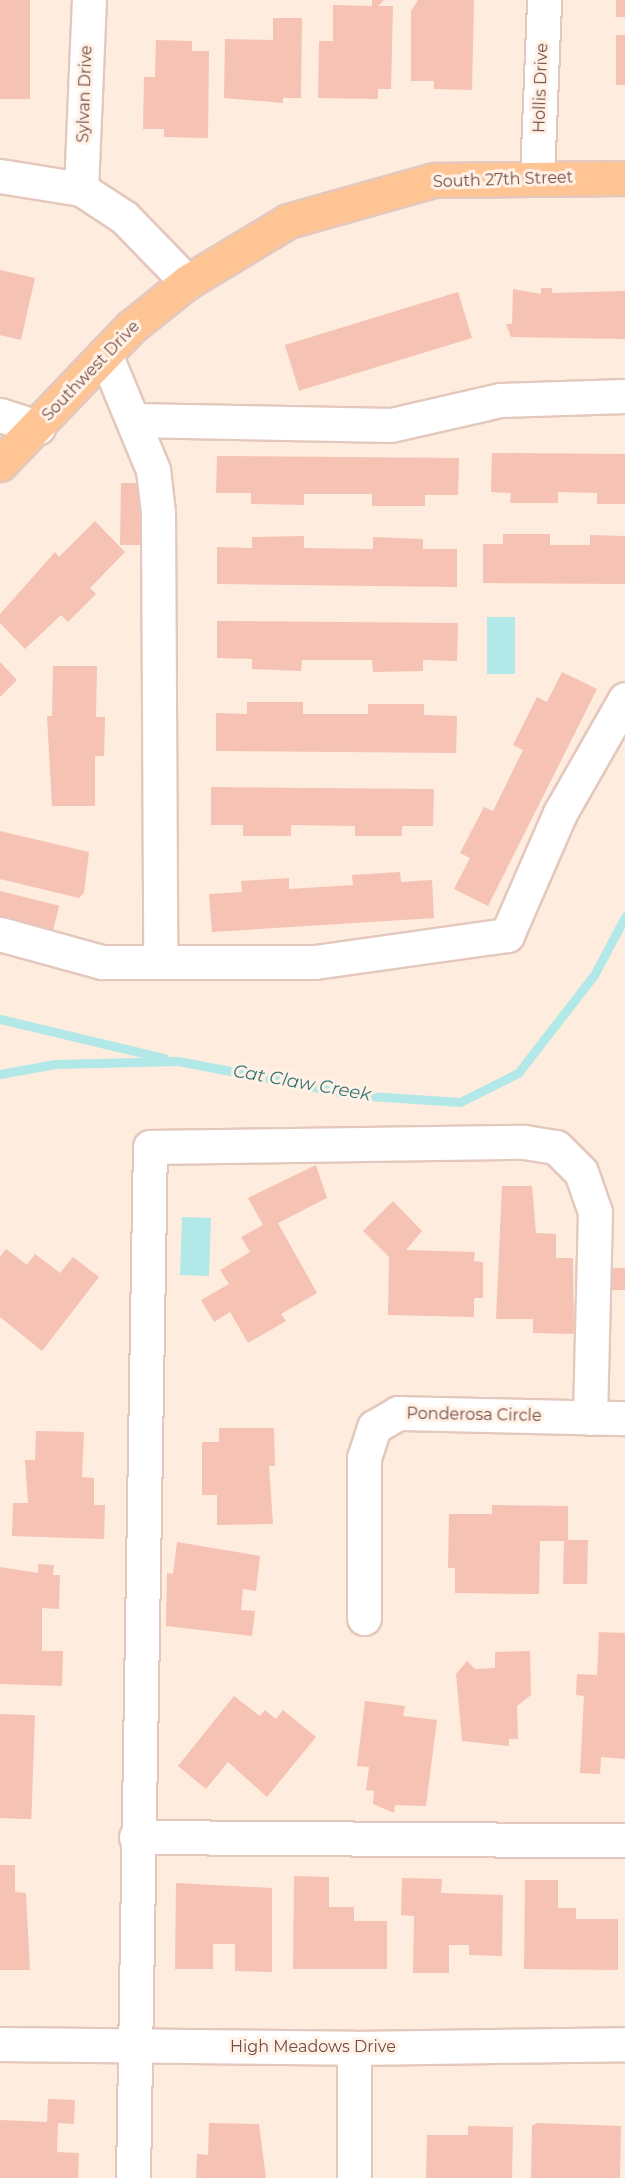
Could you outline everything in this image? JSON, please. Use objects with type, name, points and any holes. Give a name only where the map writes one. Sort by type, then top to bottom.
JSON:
[{"type":"main road","name":"South 27th Street","points":[[187,282],[288,221],[361,197],[434,180],[537,177],[625,178]]},
{"type":"main road","name":"Southwest Drive","points":[[0,464],[38,427],[105,354],[187,282]]},
{"type":"street","name":"Sylvan Drive","points":[[81,189],[89,0]]},
{"type":"street","name":"Hollis Drive","points":[[537,177],[544,0]]},
{"type":"street","points":[[0,176],[81,189],[124,217],[187,282]]},
{"type":"street","points":[[105,354],[153,470],[158,512],[160,961]]},
{"type":"street","points":[[134,420],[391,424],[500,400],[625,396]]},
{"type":"street","points":[[0,415],[38,427]]},
{"type":"street","points":[[0,934],[102,962],[315,962],[507,935],[560,813],[625,699]]},
{"type":"street","points":[[133,2178],[136,1837],[150,1147],[524,1142],[556,1147],[581,1172],[595,1212],[590,1418]]},
{"type":"street","name":"Ponderosa Circle","points":[[364,1618],[364,1458],[374,1427],[398,1413],[625,1418]]},
{"type":"street","points":[[136,1837],[625,1840]]},
{"type":"street","name":"High Meadows Drive","points":[[0,2044],[354,2048],[625,2044]]},
{"type":"street","points":[[354,2048],[354,2178]]},
{"type":"water","points":[[487,617],[515,617],[515,674],[487,674]]},
{"type":"water","points":[[182,1217],[211,1218],[209,1276],[180,1275]]},
{"type":"building","points":[[0,0],[30,0],[30,99],[0,99]]},
{"type":"building","points":[[372,0],[384,0],[378,6],[393,6],[391,89],[378,89],[378,99],[318,98],[319,41],[333,41],[333,5],[372,6]]},
{"type":"building","points":[[418,0],[474,0],[472,90],[434,89],[434,81],[411,81],[411,11]]},
{"type":"building","points":[[616,0],[625,0],[625,17],[616,17]]},
{"type":"building","points":[[273,18],[302,18],[301,98],[283,98],[283,103],[224,98],[225,39],[273,40]]},
{"type":"building","points":[[616,35],[625,35],[625,85],[616,85]]},
{"type":"building","points":[[156,40],[192,41],[192,51],[209,51],[208,138],[164,137],[164,129],[143,129],[144,77],[155,77]]},
{"type":"building","points":[[0,270],[35,278],[21,340],[0,335]]},
{"type":"building","points":[[541,288],[552,288],[552,293],[625,291],[625,339],[511,337],[506,324],[512,324],[513,289],[541,294]]},
{"type":"building","points":[[458,292],[472,338],[299,391],[285,345]]},
{"type":"building","points":[[492,453],[625,454],[625,504],[597,504],[597,493],[558,492],[558,503],[510,503],[511,493],[491,492]]},
{"type":"building","points":[[217,456],[459,458],[458,495],[425,495],[425,506],[372,506],[372,494],[304,494],[304,505],[251,504],[251,493],[216,493]]},
{"type":"building","points":[[121,483],[137,483],[142,545],[120,545]]},
{"type":"building","points":[[95,521],[125,552],[90,588],[96,594],[68,622],[61,615],[25,649],[0,623],[0,614],[55,552],[59,557]]},
{"type":"building","points":[[503,534],[550,534],[550,545],[590,545],[590,535],[625,536],[625,584],[483,583],[483,544],[503,544]]},
{"type":"building","points":[[304,536],[304,548],[373,549],[373,537],[423,539],[423,549],[457,549],[457,587],[217,584],[217,547],[252,548],[252,537]]},
{"type":"building","points":[[217,621],[458,623],[457,661],[423,660],[423,671],[373,672],[372,660],[302,660],[301,671],[252,669],[252,659],[217,658]]},
{"type":"building","points":[[0,662],[17,680],[0,697]]},
{"type":"building","points":[[53,666],[97,666],[96,717],[105,717],[104,756],[95,756],[95,806],[52,806],[47,716],[52,716]]},
{"type":"building","points":[[562,672],[597,689],[488,906],[454,889],[470,858],[460,853],[484,807],[493,811],[523,750],[513,745],[537,697],[547,702]]},
{"type":"building","points":[[247,702],[303,702],[303,714],[368,714],[368,704],[424,704],[424,715],[457,716],[456,753],[216,751],[216,713],[247,714]]},
{"type":"building","points":[[211,787],[434,789],[433,826],[402,826],[402,836],[355,836],[355,826],[291,825],[291,836],[243,836],[243,825],[211,825]]},
{"type":"building","points":[[0,831],[89,852],[84,893],[79,898],[0,879]]},
{"type":"building","points":[[400,872],[401,882],[432,880],[434,918],[212,932],[209,894],[242,892],[241,881],[289,878],[289,889],[353,885],[352,875]]},
{"type":"building","points":[[0,891],[59,906],[53,932],[0,919]]},
{"type":"building","points":[[316,1165],[327,1198],[278,1223],[317,1293],[281,1314],[286,1321],[248,1343],[230,1312],[214,1322],[201,1300],[229,1284],[220,1270],[250,1252],[241,1237],[263,1225],[248,1198]]},
{"type":"building","points":[[502,1186],[532,1186],[536,1233],[556,1234],[556,1258],[573,1258],[574,1334],[533,1333],[533,1319],[496,1319]]},
{"type":"building","points":[[393,1201],[422,1231],[406,1250],[475,1252],[474,1261],[483,1262],[483,1298],[474,1298],[474,1317],[388,1315],[389,1257],[363,1231]]},
{"type":"building","points":[[6,1249],[27,1265],[35,1254],[60,1273],[73,1257],[99,1277],[42,1351],[0,1317],[0,1257]]},
{"type":"building","points":[[610,1268],[625,1268],[625,1290],[610,1290]]},
{"type":"building","points":[[219,1428],[274,1428],[275,1466],[269,1466],[273,1524],[217,1525],[217,1495],[202,1495],[202,1442],[219,1442]]},
{"type":"building","points":[[36,1431],[84,1432],[82,1477],[94,1478],[94,1505],[105,1505],[104,1539],[12,1536],[13,1503],[28,1503],[25,1460],[35,1460]]},
{"type":"building","points":[[492,1505],[568,1506],[568,1540],[588,1540],[587,1584],[563,1584],[564,1541],[540,1541],[539,1594],[455,1593],[455,1568],[448,1568],[449,1514],[492,1514]]},
{"type":"building","points":[[177,1542],[260,1556],[256,1591],[243,1589],[241,1610],[255,1611],[252,1636],[166,1626],[167,1573],[173,1574]]},
{"type":"building","points":[[38,1564],[54,1565],[53,1575],[60,1575],[59,1609],[42,1608],[42,1651],[63,1651],[62,1686],[0,1684],[0,1567],[38,1573]]},
{"type":"building","points":[[599,1632],[625,1633],[625,1759],[601,1757],[600,1774],[580,1773],[584,1696],[576,1695],[577,1674],[597,1675]]},
{"type":"building","points":[[530,1651],[531,1695],[517,1706],[518,1739],[509,1739],[509,1746],[462,1741],[456,1674],[467,1661],[475,1669],[495,1668],[495,1652]]},
{"type":"building","points":[[234,1696],[260,1716],[265,1710],[276,1719],[283,1710],[316,1737],[267,1797],[228,1762],[206,1789],[178,1766]]},
{"type":"building","points":[[365,1701],[405,1706],[403,1716],[437,1720],[426,1806],[395,1805],[394,1813],[373,1804],[374,1791],[366,1790],[369,1767],[357,1766]]},
{"type":"building","points":[[0,1714],[35,1715],[31,1819],[0,1818]]},
{"type":"building","points":[[0,1865],[15,1865],[15,1892],[26,1893],[30,1970],[0,1970]]},
{"type":"building","points":[[294,1876],[329,1877],[329,1907],[354,1907],[354,1921],[387,1921],[387,1969],[293,1969]]},
{"type":"building","points":[[402,1878],[442,1879],[441,1893],[503,1895],[502,1956],[469,1955],[469,1945],[449,1945],[449,1973],[413,1973],[414,1916],[401,1915]]},
{"type":"building","points":[[525,1880],[558,1880],[558,1908],[576,1908],[576,1919],[618,1919],[618,1970],[524,1969]]},
{"type":"building","points":[[176,1883],[272,1888],[272,1972],[235,1971],[235,1944],[213,1944],[213,1969],[175,1969]]},
{"type":"building","points":[[48,2099],[75,2100],[74,2124],[58,2123],[57,2152],[79,2153],[78,2178],[0,2178],[0,2120],[47,2122]]},
{"type":"building","points":[[209,2123],[259,2124],[266,2178],[196,2178],[197,2154],[208,2155]]},
{"type":"building","points":[[537,2123],[621,2126],[620,2178],[531,2178],[532,2126]]},
{"type":"building","points":[[468,2126],[513,2127],[512,2178],[426,2178],[427,2135],[468,2135]]},
{"type":"waterway","name":"Cat Claw Creek","points":[[0,1074],[55,1064],[178,1061],[355,1095],[460,1102],[518,1073],[594,975],[625,917]]},
{"type":"waterway","points":[[0,1019],[164,1058]]}]
